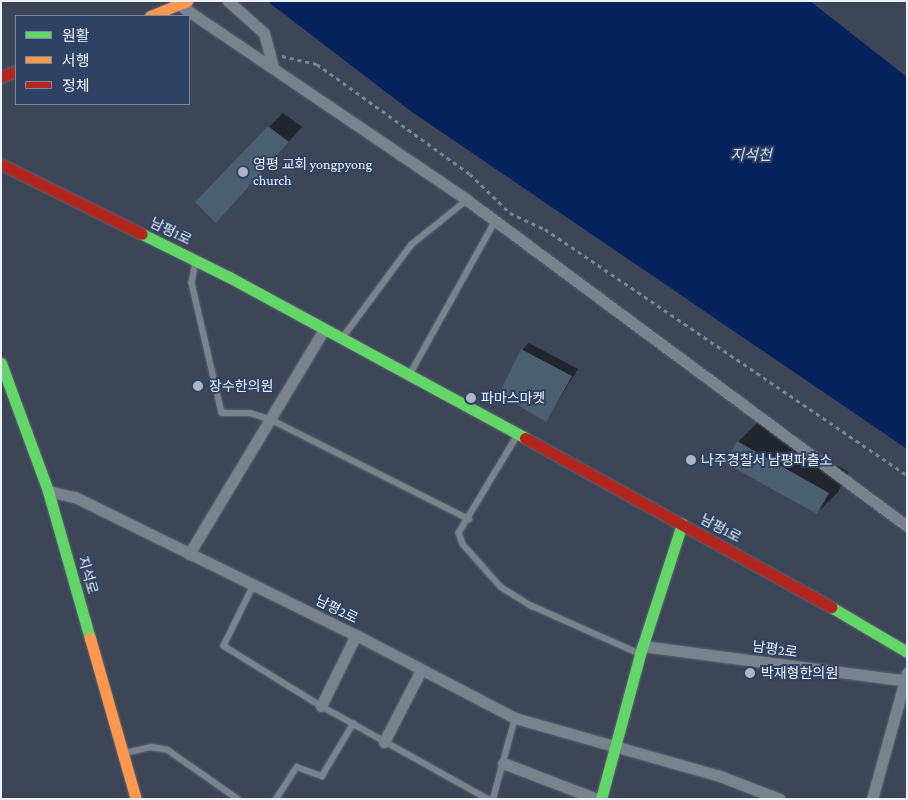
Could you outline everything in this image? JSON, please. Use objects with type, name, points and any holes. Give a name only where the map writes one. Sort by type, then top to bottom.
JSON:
[{"type":"street","points":[[228,1],[264,33],[273,67]]},
{"type":"street","points":[[152,15],[180,2],[467,200],[907,526]]},
{"type":"street","points":[[1,77],[15,70]]},
{"type":"street","name":"남평1로","points":[[1,164],[196,260],[769,570],[907,652]]},
{"type":"street","points":[[189,554],[324,329]]},
{"type":"street","name":"지석로","points":[[2,370],[48,491],[125,753],[136,799]]},
{"type":"street","name":"남평2로","points":[[48,491],[75,497],[356,635],[515,718],[615,748],[717,775],[780,799]]},
{"type":"street","points":[[502,763],[599,799],[615,748],[641,650],[682,524]]},
{"type":"street","points":[[321,706],[356,635]]},
{"type":"street","name":"남평2로","points":[[641,650],[906,678],[872,799]]},
{"type":"street","points":[[384,742],[421,670]]},
{"type":"lane","points":[[342,339],[411,245],[467,200]]},
{"type":"lane","points":[[410,376],[495,221]]},
{"type":"lane","points":[[196,260],[192,284],[222,413],[250,413],[270,419],[469,519]]},
{"type":"lane","points":[[518,435],[460,534],[463,544],[501,587],[532,606],[641,650]]},
{"type":"lane","points":[[254,585],[224,646],[321,706],[488,799]]},
{"type":"lane","points":[[493,799],[515,718]]},
{"type":"lane","points":[[276,799],[297,767],[322,776],[353,724]]},
{"type":"lane","points":[[125,753],[151,747],[168,750],[238,799]]},
{"type":"path","points":[[270,54],[317,64],[470,174],[510,213],[546,229],[907,475]]},
{"type":"water","name":"지석천","points":[[267,1],[810,1],[907,77],[907,449],[412,112]]},
{"type":"building","name":"영평 교회 yongpyong church","points":[[268,126],[289,142],[216,223],[195,202]]},
{"type":"building","points":[[521,349],[572,376],[546,422],[499,394]]},
{"type":"building","points":[[737,441],[829,493],[817,514],[725,463]]},
{"type":"traffic: fast","points":[[142,234],[229,277],[525,438]]},
{"type":"traffic: fast","points":[[1,363],[48,491],[90,638]]},
{"type":"traffic: fast","points":[[601,799],[640,654],[682,524]]},
{"type":"traffic: fast","points":[[831,607],[907,652]]},
{"type":"traffic: slow","points":[[152,15],[187,1]]},
{"type":"traffic: slow","points":[[90,638],[136,799]]},
{"type":"traffic: jam","points":[[1,77],[15,71]]},
{"type":"traffic: jam","points":[[1,164],[142,234]]},
{"type":"traffic: jam","points":[[525,438],[831,607]]},
{"type":"place","name":"영평 교회 yongpyong church","points":[[243,172]]},
{"type":"place","name":"장수한의원","points":[[198,386]]},
{"type":"place","name":"파마스마켓","points":[[471,398]]},
{"type":"place","name":"나주경찰서 남평파출소","points":[[691,460]]},
{"type":"place","name":"박재형한의원","points":[[750,673]]}]
